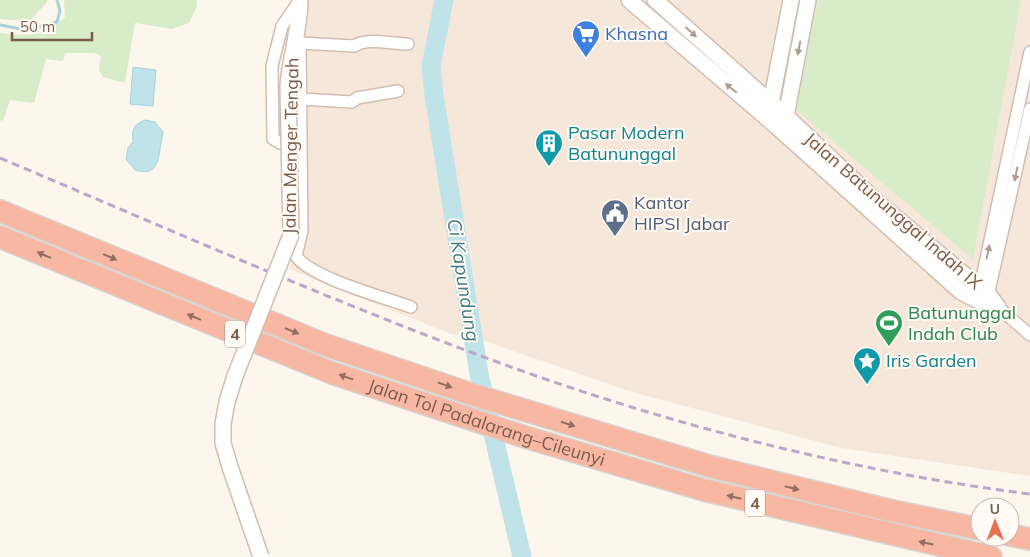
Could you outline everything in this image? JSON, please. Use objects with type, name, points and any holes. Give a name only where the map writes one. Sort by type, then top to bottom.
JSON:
[{"type":"highway","name":"Jalan Tol Padalarang–Cileunyi","points":[[0,211],[326,345],[471,394],[709,466],[888,510],[970,527]]},
{"type":"highway","name":"Jalan Tol Padalarang–Cileunyi","points":[[0,237],[332,373],[475,421],[704,490],[991,557]]},
{"type":"street","name":"Jalan Batununggal Indah IX","points":[[629,0],[877,202],[986,299],[1030,335]]},
{"type":"street","points":[[655,0],[771,103],[777,120]]},
{"type":"street","points":[[771,103],[791,0]]},
{"type":"street","points":[[777,120],[808,0]]},
{"type":"street","points":[[300,5],[299,65],[302,231],[296,256],[301,264],[322,275],[411,307]]},
{"type":"street","points":[[300,5],[282,26],[272,66],[273,139],[280,144],[301,147]]},
{"type":"street","name":"Jalan Menger Tengah","points":[[261,557],[223,443],[223,424],[235,376],[282,262],[291,235],[288,86],[290,60],[300,5]]},
{"type":"street","points":[[300,43],[354,46],[361,42],[376,41],[383,44],[408,44]]},
{"type":"street","points":[[986,299],[1030,56]]},
{"type":"street","points":[[301,99],[352,102],[357,98],[398,91]]},
{"type":"street","points":[[986,299],[1030,109]]},
{"type":"shaded area","points":[[306,0],[1030,0],[1030,476],[841,448],[632,392],[470,336],[451,334],[289,269],[295,249],[306,126]]},
{"type":"green space","points":[[0,0],[47,0],[47,2],[30,21],[0,19]]},
{"type":"green space","points":[[64,0],[197,0],[197,6],[189,23],[172,29],[135,23],[125,83],[103,77],[99,70],[101,56],[95,53],[65,53],[63,61],[46,59],[34,103],[10,100],[3,121],[0,120],[0,33],[27,35],[50,29],[65,17]]},
{"type":"green space","points":[[818,0],[1021,0],[973,259],[796,110]]},
{"type":"water","points":[[133,67],[156,70],[153,106],[130,104]]},
{"type":"water","points":[[145,120],[155,122],[163,132],[156,164],[154,168],[147,172],[135,170],[126,159],[128,148],[133,142],[135,126]]},
{"type":"waterway","points":[[0,25],[27,30],[57,22],[60,11],[57,0]]},
{"type":"waterway","name":"Ci Kapundung","points":[[444,0],[431,66],[434,95],[479,374],[522,557]]},
{"type":"railway","points":[[0,158],[374,315],[563,385],[694,425],[829,459],[963,485],[1030,494]]},
{"type":"place","name":"Khasna","points":[[586,58]]},
{"type":"place","name":"Pasar Modern Batununggal","points":[[549,167]]},
{"type":"place","name":"Kantor HIPSI Jabar","points":[[615,237]]},
{"type":"place","name":"Batununggal Indah Club","points":[[889,347]]},
{"type":"place","name":"Iris Garden","points":[[867,385]]}]
